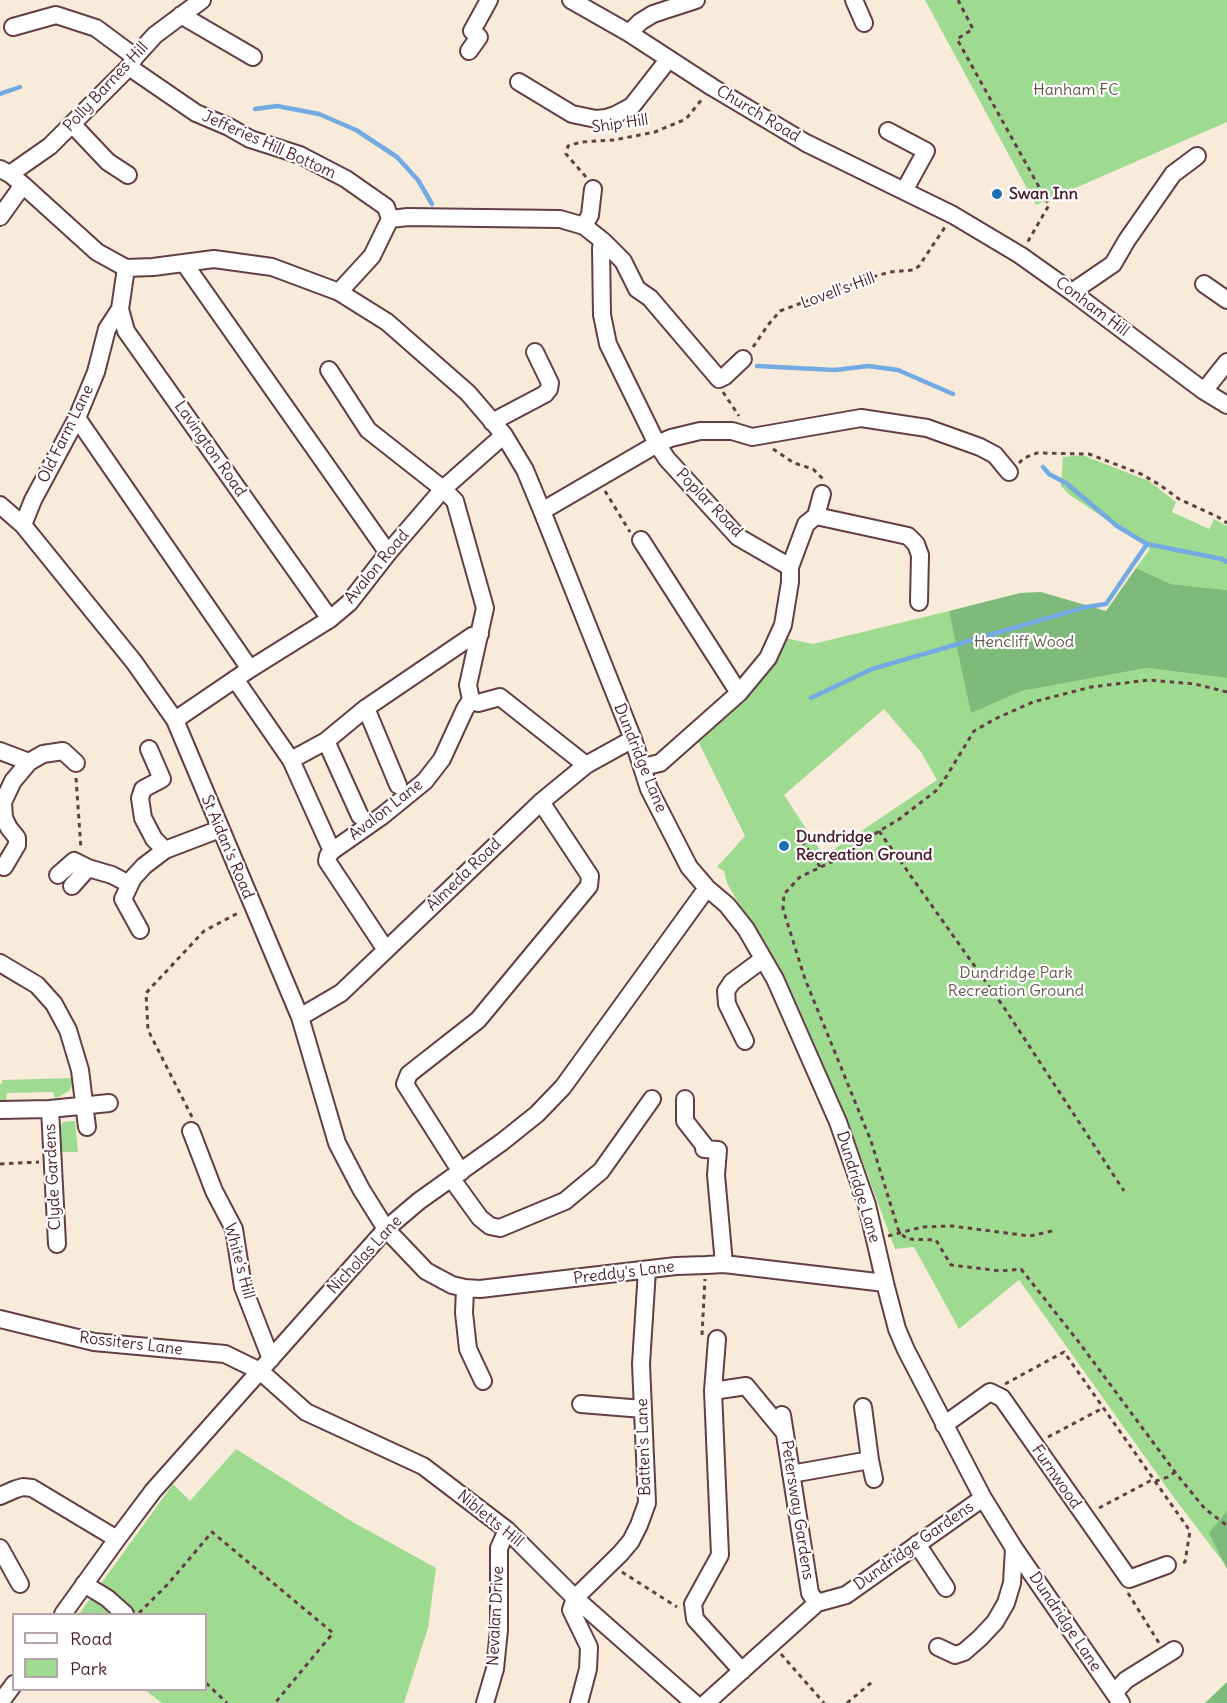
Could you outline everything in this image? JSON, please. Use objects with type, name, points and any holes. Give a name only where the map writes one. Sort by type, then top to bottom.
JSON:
[{"type":"street","name":"Polly Barnes Hill","points":[[5,171],[50,146],[132,62],[155,35],[202,0]]},
{"type":"street","points":[[469,51],[479,37],[472,31],[489,0]]},
{"type":"street","name":"Church Road","points":[[571,0],[806,143],[952,215]]},
{"type":"street","points":[[628,33],[653,14],[696,0]]},
{"type":"street","points":[[860,2],[864,22]]},
{"type":"street","name":"Jefferies Hill Bottom","points":[[13,27],[56,15],[96,28],[132,62],[196,113],[250,139],[300,155],[346,179],[386,207],[390,219]]},
{"type":"street","points":[[181,15],[253,57]]},
{"type":"street","points":[[519,82],[572,114],[590,118],[606,118],[615,116],[632,106],[668,60]]},
{"type":"street","points":[[72,124],[108,162],[128,175]]},
{"type":"street","points":[[888,131],[926,151],[904,191]]},
{"type":"street","points":[[1072,292],[1113,264],[1173,174],[1197,156]]},
{"type":"street","points":[[5,171],[97,252],[126,268]]},
{"type":"street","points":[[0,217],[23,185]]},
{"type":"street","points":[[585,226],[590,215],[594,189]]},
{"type":"street","name":"Conham Hill","points":[[952,215],[1020,255],[1204,391],[1227,405]]},
{"type":"street","points":[[339,292],[372,256],[390,219],[408,217],[560,219],[585,226],[603,241],[623,261],[638,289],[650,298],[722,378],[743,359]]},
{"type":"street","name":"Poplar Road","points":[[603,241],[601,248],[602,315],[608,344],[657,444],[667,459],[738,537],[790,567]]},
{"type":"street","name":"Dundridge Lane","points":[[126,268],[214,259],[272,267],[339,292],[387,322],[468,393],[504,435],[525,470],[542,511],[633,739],[649,789],[689,867],[707,888],[728,905],[746,929],[775,979],[838,1122],[867,1205],[897,1329],[983,1498],[1014,1548],[1117,1698],[1126,1680],[1170,1653]]},
{"type":"street","points":[[184,263],[388,553]]},
{"type":"street","name":"Lavington Road","points":[[126,268],[120,309],[126,331],[330,619]]},
{"type":"street","points":[[1204,284],[1227,300]]},
{"type":"street","name":"Old Farm Lane","points":[[23,525],[33,500],[77,418],[96,372],[107,328],[120,309]]},
{"type":"street","points":[[492,422],[545,394],[549,388],[550,383],[535,352]]},
{"type":"street","points":[[1204,391],[1227,362]]},
{"type":"street","name":"Avalon Lane","points":[[329,370],[368,429],[455,501],[485,608],[468,685],[471,700],[442,759],[425,781],[382,816],[332,851],[327,861],[386,950]]},
{"type":"street","points":[[77,418],[250,669]]},
{"type":"street","points":[[542,511],[657,444],[700,431],[732,431],[752,437],[861,418],[927,428],[980,447],[995,455],[1009,472]]},
{"type":"street","name":"Avalon Road","points":[[175,720],[330,619],[349,603],[443,489],[504,435]]},
{"type":"street","points":[[642,767],[660,763],[739,693],[768,657],[783,625],[790,567],[806,524],[816,516],[822,494]]},
{"type":"street","name":"St Aidan's Road","points":[[0,505],[23,525],[134,662],[175,720],[300,1017],[337,1143],[361,1189],[386,1229]]},
{"type":"street","points":[[816,516],[908,536],[916,544],[920,555],[919,602]]},
{"type":"street","points":[[641,540],[739,693]]},
{"type":"street","points":[[291,760],[326,741],[366,708],[472,636],[480,634]]},
{"type":"street","points":[[235,679],[291,760],[332,851]]},
{"type":"street","points":[[471,700],[478,703],[500,698],[586,765]]},
{"type":"street","points":[[366,708],[398,785]]},
{"type":"street","name":"Almeda Road","points":[[300,1017],[341,993],[541,802],[586,765],[633,739]]},
{"type":"street","points":[[326,741],[360,816]]},
{"type":"street","points":[[149,749],[162,779],[143,789],[140,798],[143,818],[154,838],[165,850]]},
{"type":"street","points":[[0,751],[29,762]]},
{"type":"street","points":[[4,867],[16,844],[16,838],[4,818],[3,802],[13,782],[29,762],[43,754],[63,752],[76,770]]},
{"type":"street","points":[[541,802],[590,876],[589,886],[478,1020],[410,1074],[405,1084],[480,1218],[490,1226],[500,1228],[565,1201],[601,1171],[651,1099]]},
{"type":"street","points":[[126,892],[144,866],[165,850],[220,829]]},
{"type":"street","points":[[58,875],[74,861],[111,875],[126,892],[140,930]]},
{"type":"street","points":[[72,886],[85,866]]},
{"type":"street","name":"Nicholas Lane","points":[[64,1613],[153,1491],[386,1229],[418,1201],[502,1142],[537,1114],[562,1087],[707,888]]},
{"type":"street","points":[[744,1041],[726,1004],[726,991],[732,982],[764,959]]},
{"type":"street","points":[[0,963],[37,985],[54,1004],[68,1030],[80,1070],[87,1127]]},
{"type":"street","points":[[685,1100],[685,1121],[715,1150],[724,1264]]},
{"type":"street","name":"Clyde Gardens","points":[[0,1110],[50,1109],[110,1103]]},
{"type":"street","name":"Clyde Gardens","points":[[50,1109],[57,1244]]},
{"type":"street","name":"White's Hill","points":[[191,1131],[214,1191],[234,1229],[243,1287],[266,1365]]},
{"type":"street","name":"Preddy's Lane","points":[[386,1229],[426,1271],[452,1285],[465,1288],[499,1288],[706,1264],[724,1264],[885,1283]]},
{"type":"street","name":"Batten's Lane","points":[[575,1598],[610,1565],[631,1541],[647,1503],[641,1364],[647,1270]]},
{"type":"street","points":[[465,1288],[464,1313],[468,1349],[483,1382]]},
{"type":"street","name":"Rossiters Lane","points":[[0,1319],[94,1342],[225,1354],[266,1365]]},
{"type":"street","points":[[717,1339],[713,1391],[720,1555],[693,1604],[695,1619],[742,1671]]},
{"type":"street","name":"Nibletts Hill","points":[[266,1365],[306,1412],[423,1466],[507,1530],[575,1598],[694,1703]]},
{"type":"street","points":[[713,1391],[746,1386],[785,1432]]},
{"type":"street","points":[[944,1425],[990,1392]]},
{"type":"street","name":"Furnwood","points":[[990,1392],[1002,1398],[1130,1579]]},
{"type":"street","points":[[581,1404],[643,1409]]},
{"type":"street","points":[[863,1407],[874,1479]]},
{"type":"street","name":"Petersway Gardens","points":[[782,1415],[810,1593],[817,1603]]},
{"type":"street","points":[[791,1474],[870,1460]]},
{"type":"street","points":[[0,1496],[23,1487],[32,1488],[117,1539]]},
{"type":"street","name":"Dundridge Gardens","points":[[706,1703],[817,1603],[846,1594],[983,1498]]},
{"type":"street","name":"Nevalan Drive","points":[[485,1703],[495,1669],[499,1630],[499,1548],[507,1530]]},
{"type":"street","points":[[917,1544],[946,1588]]},
{"type":"street","points":[[0,1548],[20,1584]]},
{"type":"street","points":[[938,1647],[955,1655],[963,1652],[995,1622],[1006,1603],[1012,1583],[1014,1548]]},
{"type":"street","points":[[1130,1579],[1167,1565]]},
{"type":"street","points":[[84,1584],[107,1598],[124,1613]]},
{"type":"street","points":[[575,1598],[571,1610],[589,1647],[588,1669],[579,1703]]},
{"type":"street","points":[[0,1703],[12,1687]]},
{"type":"path","points":[[958,0],[974,29],[957,39],[1049,205],[1020,255]]},
{"type":"path","name":"Ship Hill","points":[[594,189],[580,168],[566,154],[568,146],[581,142],[614,140],[656,132],[686,119],[712,87]]},
{"type":"path","name":"Lovell's Hill","points":[[743,359],[780,311],[890,272],[914,270],[919,266],[952,215]]},
{"type":"path","points":[[722,378],[722,390],[752,437],[794,463],[813,469],[822,476],[826,483],[822,494]]},
{"type":"path","points":[[1009,472],[1031,454],[1089,453],[1141,474],[1179,499],[1218,517],[1227,524]]},
{"type":"path","points":[[598,478],[629,531],[641,540]]},
{"type":"path","points":[[1227,692],[1195,684],[1149,680],[1091,687],[1032,702],[995,718],[974,731],[937,790],[848,854],[800,878],[784,894],[783,909],[805,979],[871,1141],[899,1232],[907,1239],[936,1240],[951,1265],[1001,1271],[1021,1269],[1078,1341],[1175,1473],[1205,1509],[1227,1524]]},
{"type":"path","points":[[76,770],[85,866]]},
{"type":"path","points":[[879,831],[1005,1009],[1124,1191]]},
{"type":"path","points":[[802,842],[821,868]]},
{"type":"path","points":[[191,1131],[193,1119],[148,1030],[146,993],[204,931],[252,906]]},
{"type":"path","points":[[0,1164],[53,1162]]},
{"type":"path","points":[[874,1238],[922,1227],[952,1226],[1030,1236],[1056,1230]]},
{"type":"path","points":[[706,1264],[701,1339],[717,1339]]},
{"type":"path","points":[[990,1392],[1069,1349]]},
{"type":"path","points":[[1064,1352],[1190,1531],[1185,1562],[1171,1570],[1167,1565]]},
{"type":"path","points":[[1033,1444],[1103,1408]]},
{"type":"path","points":[[1084,1516],[1150,1481],[1156,1481],[1175,1473]]},
{"type":"path","points":[[139,1613],[168,1584],[212,1532],[333,1632],[275,1703]]},
{"type":"path","points":[[610,1565],[695,1619]]},
{"type":"path","points":[[1130,1579],[1128,1595],[1170,1653]]},
{"type":"path","points":[[772,1643],[824,1703]]},
{"type":"path","points":[[847,1703],[872,1682]]},
{"type":"path","points":[[207,1684],[227,1703]]},
{"type":"green space","name":"Hanham FC","points":[[925,0],[1227,0],[1227,122],[1036,205]]},
{"type":"green space","points":[[1082,455],[1149,481],[1176,502],[1172,512],[1209,529],[1214,519],[1227,526],[1227,590],[1171,584],[1136,568],[1150,549],[1070,495],[1061,486],[1063,457]]},
{"type":"green space","name":"Hencliff Wood","points":[[1136,568],[1171,584],[1227,590],[1227,678],[1147,668],[1022,691],[971,713],[949,611],[1020,593],[1041,592],[1106,611]]},
{"type":"green space","name":"Dundridge Park Recreation Ground","points":[[949,611],[972,712],[1022,691],[1147,668],[1227,678],[1227,1567],[1175,1499],[1019,1280],[959,1329],[914,1247],[895,1249],[846,1117],[775,967],[727,883],[724,871],[717,867],[745,836],[696,737],[785,638],[813,644]],"holes":[[[884,709],[921,752],[937,780],[824,856],[784,795]]]},
{"type":"green space","points":[[73,1078],[70,1090],[59,1097],[55,1098],[53,1092],[7,1093],[6,1104],[0,1103],[2,1080]]},
{"type":"green space","points":[[75,1121],[78,1152],[61,1152],[58,1132],[63,1122]]},
{"type":"green space","points":[[236,1449],[351,1521],[436,1568],[428,1628],[404,1703],[162,1703],[146,1691],[207,1691],[207,1613],[80,1613],[173,1484],[190,1501]]},
{"type":"green space","points":[[1227,1511],[1227,1569],[1209,1533]]},
{"type":"green space","points":[[1227,1682],[1227,1703],[1205,1703]]},
{"type":"waterway","points":[[0,94],[20,87]]},
{"type":"waterway","points":[[255,109],[277,106],[319,114],[356,130],[397,157],[418,180],[432,204]]},
{"type":"waterway","points":[[757,366],[835,370],[868,366],[898,370],[953,394]]},
{"type":"waterway","points":[[1043,467],[1049,474],[1066,483],[1117,526],[1147,544],[1222,559],[1227,562]]},
{"type":"waterway","points":[[811,698],[872,669],[1086,607],[1106,604],[1147,544]]},
{"type":"place","name":"Swan Inn","points":[[997,194]]},
{"type":"place","name":"Dundridge Recreation Ground","points":[[784,846]]}]
